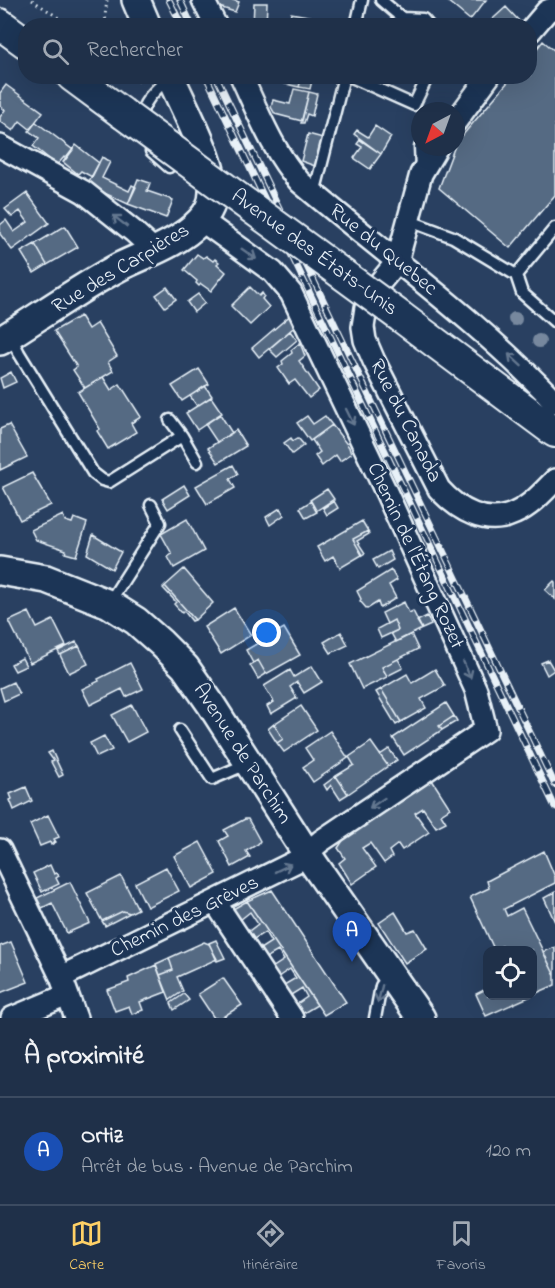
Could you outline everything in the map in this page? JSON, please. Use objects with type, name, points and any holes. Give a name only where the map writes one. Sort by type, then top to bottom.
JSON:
[{"type":"main road","points":[[0,24],[18,37]]},
{"type":"main road","name":"Avenue des États-Unis","points":[[83,84],[555,432]]},
{"type":"street","points":[[136,0],[144,18]]},
{"type":"street","points":[[204,0],[212,18]]},
{"type":"street","points":[[537,23],[548,11],[555,8]]},
{"type":"street","name":"Rue des Carpières","points":[[5,338],[120,267],[155,251],[201,220],[212,203],[214,191],[202,147],[173,84]]},
{"type":"street","name":"Rue du Quebec","points":[[245,84],[287,168],[314,194],[482,330],[555,402]]},
{"type":"street","points":[[465,109],[483,84]]},
{"type":"street","points":[[0,146],[84,192],[155,251]]},
{"type":"street","points":[[397,262],[421,174],[432,156]]},
{"type":"street","name":"Chemin de l'Étang Rozet","points":[[201,220],[273,272],[291,293],[387,494],[476,690],[486,730],[321,841],[307,854]]},
{"type":"street","name":"Rue du Canada","points":[[397,262],[377,286],[366,308],[363,327],[374,361],[439,489],[453,505],[472,514],[493,518],[513,514],[532,503],[555,480]]},
{"type":"street","name":"Avenue de Parchim","points":[[0,571],[46,579],[109,604],[136,621],[185,667],[307,854],[421,1018]]},
{"type":"street","points":[[0,850],[64,986],[76,1018]]},
{"type":"street","name":"Chemin des Grèves","points":[[12,1018],[64,986],[215,902],[307,854]]},
{"type":"street","points":[[215,902],[292,1018]]},
{"type":"lane","points":[[358,18],[362,0]]},
{"type":"lane","points":[[381,0],[402,18]]},
{"type":"lane","points":[[163,84],[149,97],[140,117],[145,141],[152,153],[169,167]]},
{"type":"lane","points":[[314,194],[342,84]]},
{"type":"lane","points":[[365,84],[411,106]]},
{"type":"lane","points":[[419,102],[425,84]]},
{"type":"lane","points":[[420,156],[421,174]]},
{"type":"lane","points":[[407,220],[453,237],[516,275],[522,293],[555,322]]},
{"type":"lane","points":[[516,275],[555,228]]},
{"type":"lane","points":[[5,338],[19,353],[93,473],[102,480],[109,482],[182,436]]},
{"type":"lane","points":[[170,420],[197,462]]},
{"type":"lane","points":[[109,604],[160,524],[151,505]]},
{"type":"lane","points":[[180,730],[212,778],[249,763]]},
{"type":"lane","points":[[375,1018],[381,987],[390,972]]},
{"type":"path","points":[[32,0],[59,18]]},
{"type":"path","points":[[105,18],[107,0]]},
{"type":"building","points":[[215,0],[239,2],[235,12],[219,7]]},
{"type":"building","points":[[446,0],[486,0],[472,18],[468,18]]},
{"type":"building","points":[[254,3],[267,3],[266,18],[253,18]]},
{"type":"building","points":[[506,7],[516,18],[494,18]]},
{"type":"building","points":[[291,13],[314,17],[314,18],[290,18]]},
{"type":"building","points":[[543,41],[555,51],[555,195],[510,248],[439,188],[451,156],[465,156],[465,132],[506,84],[537,84],[537,48]]},
{"type":"building","points":[[300,84],[311,84],[310,89],[299,87]]},
{"type":"building","points":[[6,85],[43,112],[30,129],[20,121],[13,131],[0,121],[5,110],[0,106],[0,93]]},
{"type":"building","points":[[294,89],[309,92],[302,121],[275,114],[271,107],[273,100],[290,104]]},
{"type":"building","points":[[309,92],[317,94],[312,116],[307,114],[304,123],[301,123]]},
{"type":"building","points":[[36,122],[73,150],[57,165],[33,146],[39,138],[29,131]]},
{"type":"building","points":[[375,126],[391,137],[381,154],[354,134],[357,130],[368,137]]},
{"type":"building","points":[[308,134],[323,138],[315,166],[301,161]]},
{"type":"building","points":[[360,140],[381,154],[370,169],[354,158],[362,147],[357,144]]},
{"type":"building","points":[[76,145],[99,163],[92,177],[81,171],[78,174],[63,162]]},
{"type":"building","points":[[102,157],[110,162],[102,178],[129,191],[132,185],[136,187],[128,204],[87,185]]},
{"type":"building","points":[[138,179],[150,183],[147,191],[173,200],[166,218],[128,204]]},
{"type":"building","points":[[27,193],[49,223],[12,250],[0,234],[0,225],[6,220],[14,232],[28,222],[20,211],[12,217],[5,209]]},
{"type":"building","points":[[65,226],[78,247],[47,265],[35,244]]},
{"type":"building","points":[[35,244],[47,265],[34,273],[21,252]]},
{"type":"building","points":[[197,254],[213,261],[215,259],[226,272],[211,291],[201,284],[199,286],[197,281],[184,270]]},
{"type":"building","points":[[167,287],[176,299],[165,307],[156,295]]},
{"type":"building","points":[[250,287],[259,296],[262,293],[264,296],[262,299],[269,307],[250,325],[231,306]]},
{"type":"building","points":[[198,294],[205,303],[194,312],[187,302]]},
{"type":"building","points":[[293,313],[299,323],[259,357],[252,348]]},
{"type":"building","points":[[80,316],[88,329],[97,323],[117,356],[108,362],[113,371],[85,388],[73,370],[77,367],[54,331]]},
{"type":"building","points":[[290,331],[297,340],[277,357],[269,349]]},
{"type":"building","points":[[300,343],[305,356],[299,361],[319,390],[309,398],[295,380],[289,384],[278,368],[283,364],[282,361],[292,353],[291,350]]},
{"type":"building","points":[[199,369],[209,384],[182,401],[172,386]]},
{"type":"building","points":[[11,372],[16,382],[3,388],[0,378]]},
{"type":"building","points":[[103,377],[111,390],[120,384],[141,417],[131,423],[136,432],[108,449],[97,431],[100,429],[78,392]]},
{"type":"building","points":[[205,386],[212,396],[197,406],[190,396]]},
{"type":"building","points":[[211,397],[222,413],[197,430],[186,413]]},
{"type":"building","points":[[220,414],[232,433],[217,442],[205,424]]},
{"type":"building","points":[[307,416],[313,424],[325,416],[332,425],[310,441],[297,423]]},
{"type":"building","points":[[9,425],[27,457],[0,470],[0,429]]},
{"type":"building","points":[[332,425],[349,447],[351,454],[340,461],[336,455],[322,466],[315,456],[320,452],[312,440]]},
{"type":"building","points":[[236,430],[246,446],[218,463],[208,448]]},
{"type":"building","points":[[291,438],[293,441],[298,438],[304,445],[292,454],[284,443]]},
{"type":"building","points":[[233,465],[238,474],[230,479],[235,488],[207,504],[196,486]]},
{"type":"building","points":[[32,473],[51,505],[20,520],[3,487]]},
{"type":"building","points":[[184,485],[190,495],[168,509],[162,499]]},
{"type":"building","points":[[327,489],[334,499],[316,511],[310,500]]},
{"type":"building","points":[[311,501],[317,512],[306,518],[300,508]]},
{"type":"building","points":[[334,501],[338,508],[327,515],[323,508]]},
{"type":"building","points":[[280,508],[284,515],[270,525],[266,517]]},
{"type":"building","points":[[63,515],[65,521],[72,523],[74,518],[87,523],[76,556],[65,553],[66,550],[36,540],[31,530]]},
{"type":"building","points":[[187,519],[204,551],[174,568],[168,557],[172,554],[161,534]]},
{"type":"building","points":[[362,521],[368,531],[353,539],[362,555],[340,568],[333,556],[325,561],[317,547]]},
{"type":"building","points":[[368,531],[369,534],[357,541],[365,553],[362,555],[353,539]]},
{"type":"building","points":[[93,535],[121,552],[112,569],[87,554]]},
{"type":"building","points":[[389,551],[393,560],[378,569],[373,560]]},
{"type":"building","points":[[184,569],[213,603],[195,620],[165,586]]},
{"type":"building","points":[[391,570],[397,580],[389,585],[396,598],[380,608],[378,602],[367,609],[360,601],[357,591]]},
{"type":"building","points":[[555,582],[555,599],[545,590]]},
{"type":"building","points":[[165,586],[195,620],[192,621],[174,604],[176,602],[163,588]]},
{"type":"building","points":[[404,602],[409,613],[413,611],[422,629],[396,642],[391,633],[398,630],[394,620],[387,624],[382,613]]},
{"type":"building","points":[[234,608],[251,635],[221,654],[204,627]]},
{"type":"building","points":[[29,612],[37,628],[53,620],[66,646],[30,663],[9,621]]},
{"type":"building","points":[[427,616],[431,625],[422,629],[417,621]]},
{"type":"building","points":[[394,620],[398,630],[381,638],[377,629]]},
{"type":"building","points":[[284,628],[300,655],[266,674],[258,660],[253,663],[246,650]]},
{"type":"building","points":[[341,632],[348,645],[331,653],[324,642]]},
{"type":"building","points":[[411,634],[418,649],[382,667],[387,677],[362,689],[350,664]]},
{"type":"building","points":[[76,642],[79,646],[60,655],[58,651]]},
{"type":"building","points":[[79,646],[88,664],[69,673],[60,655]]},
{"type":"building","points":[[22,658],[26,666],[15,671],[11,664]]},
{"type":"building","points":[[398,659],[403,668],[387,676],[382,667]]},
{"type":"building","points":[[258,660],[266,674],[258,679],[250,665]]},
{"type":"building","points":[[548,660],[554,670],[547,675],[541,663]]},
{"type":"building","points":[[130,663],[143,689],[126,697],[122,689],[90,705],[82,689]]},
{"type":"building","points":[[312,666],[322,682],[304,693],[297,682],[290,687],[297,698],[271,714],[267,706],[274,702],[264,686],[290,670],[294,677]]},
{"type":"building","points":[[435,669],[445,686],[421,699],[426,708],[401,722],[381,689],[407,674],[412,683]]},
{"type":"building","points":[[13,682],[19,694],[4,701],[0,688]]},
{"type":"building","points":[[381,689],[401,722],[396,725],[376,692]]},
{"type":"building","points":[[446,703],[454,716],[439,726],[442,730],[404,755],[393,738]]},
{"type":"building","points":[[132,705],[146,732],[127,742],[112,715]]},
{"type":"building","points":[[301,706],[317,730],[284,752],[277,743],[283,739],[274,724]]},
{"type":"building","points":[[454,716],[457,721],[442,730],[439,726]]},
{"type":"building","points":[[274,724],[283,739],[277,743],[268,729]]},
{"type":"building","points":[[330,731],[348,758],[313,782],[303,767],[313,760],[305,748]]},
{"type":"building","points":[[104,736],[112,750],[97,757],[90,743]]},
{"type":"building","points":[[371,742],[388,766],[348,794],[336,776],[354,765],[349,757]]},
{"type":"building","points":[[389,749],[397,760],[388,766],[380,755]]},
{"type":"building","points":[[52,751],[63,775],[59,777],[51,762],[54,761],[48,753]]},
{"type":"building","points":[[336,776],[348,794],[340,799],[331,785],[327,790],[324,785]]},
{"type":"building","points":[[432,780],[450,808],[441,814],[446,822],[436,827],[423,808],[415,813],[429,832],[402,850],[398,844],[389,851],[392,857],[384,863],[370,843],[362,848],[376,867],[352,884],[339,863],[345,858],[338,848],[344,839]]},
{"type":"building","points":[[26,787],[32,801],[14,810],[10,794]]},
{"type":"building","points":[[48,815],[59,837],[54,839],[56,842],[51,845],[50,842],[40,846],[30,824]]},
{"type":"building","points":[[248,819],[260,841],[246,851],[250,857],[232,867],[219,841],[228,836],[224,830]]},
{"type":"building","points":[[200,842],[217,874],[191,888],[174,856]]},
{"type":"building","points":[[544,851],[555,877],[555,883],[504,909],[507,916],[522,908],[555,976],[555,985],[537,993],[537,946],[493,946],[470,897],[489,888],[487,881]]},
{"type":"building","points":[[50,865],[54,874],[57,873],[59,876],[56,878],[59,884],[42,892],[33,873]]},
{"type":"building","points":[[166,867],[179,891],[147,907],[135,883]]},
{"type":"building","points":[[121,876],[138,909],[130,913],[123,911],[102,921],[87,893]]},
{"type":"building","points":[[70,882],[90,923],[67,933],[52,903],[42,908],[37,898]]},
{"type":"building","points":[[272,890],[346,1002],[324,1015],[247,901]]},
{"type":"building","points":[[555,892],[555,922],[544,898]]},
{"type":"building","points":[[247,901],[317,1005],[302,1014],[297,1004],[307,997],[302,988],[291,995],[284,985],[296,978],[290,969],[278,977],[272,968],[284,960],[278,951],[266,958],[260,949],[271,942],[265,932],[254,939],[249,931],[258,924],[250,912],[240,920],[233,909]]},
{"type":"building","points":[[123,911],[130,913],[105,926],[102,921]]},
{"type":"building","points":[[395,912],[407,932],[415,929],[427,949],[405,963],[379,923]]},
{"type":"building","points":[[216,940],[225,958],[217,961],[209,943]]},
{"type":"building","points":[[11,942],[28,982],[0,993],[0,946]]},
{"type":"building","points":[[204,942],[209,944],[217,959],[177,977],[183,991],[170,1000],[160,975],[173,970],[169,958]]},
{"type":"building","points":[[555,947],[555,976],[543,952]]},
{"type":"building","points":[[169,958],[173,970],[160,975],[156,964]]},
{"type":"building","points":[[156,965],[166,992],[140,1002],[143,1010],[132,1014],[129,1006],[115,1011],[107,990],[129,982],[128,978]]},
{"type":"building","points":[[223,978],[242,1005],[221,1018],[214,1018],[198,994]]},
{"type":"building","points":[[483,990],[483,1000],[522,1000],[486,1016],[476,994]]},
{"type":"building","points":[[184,994],[189,1000],[174,1010],[171,1003]]},
{"type":"railway","points":[[169,0],[178,18]]},
{"type":"railway","points":[[180,0],[188,18]]},
{"type":"railway","points":[[210,84],[555,807]]},
{"type":"railway","points":[[220,84],[555,785]]},
{"type":"place","name":"Ortiz","points":[[352,962]]}]
